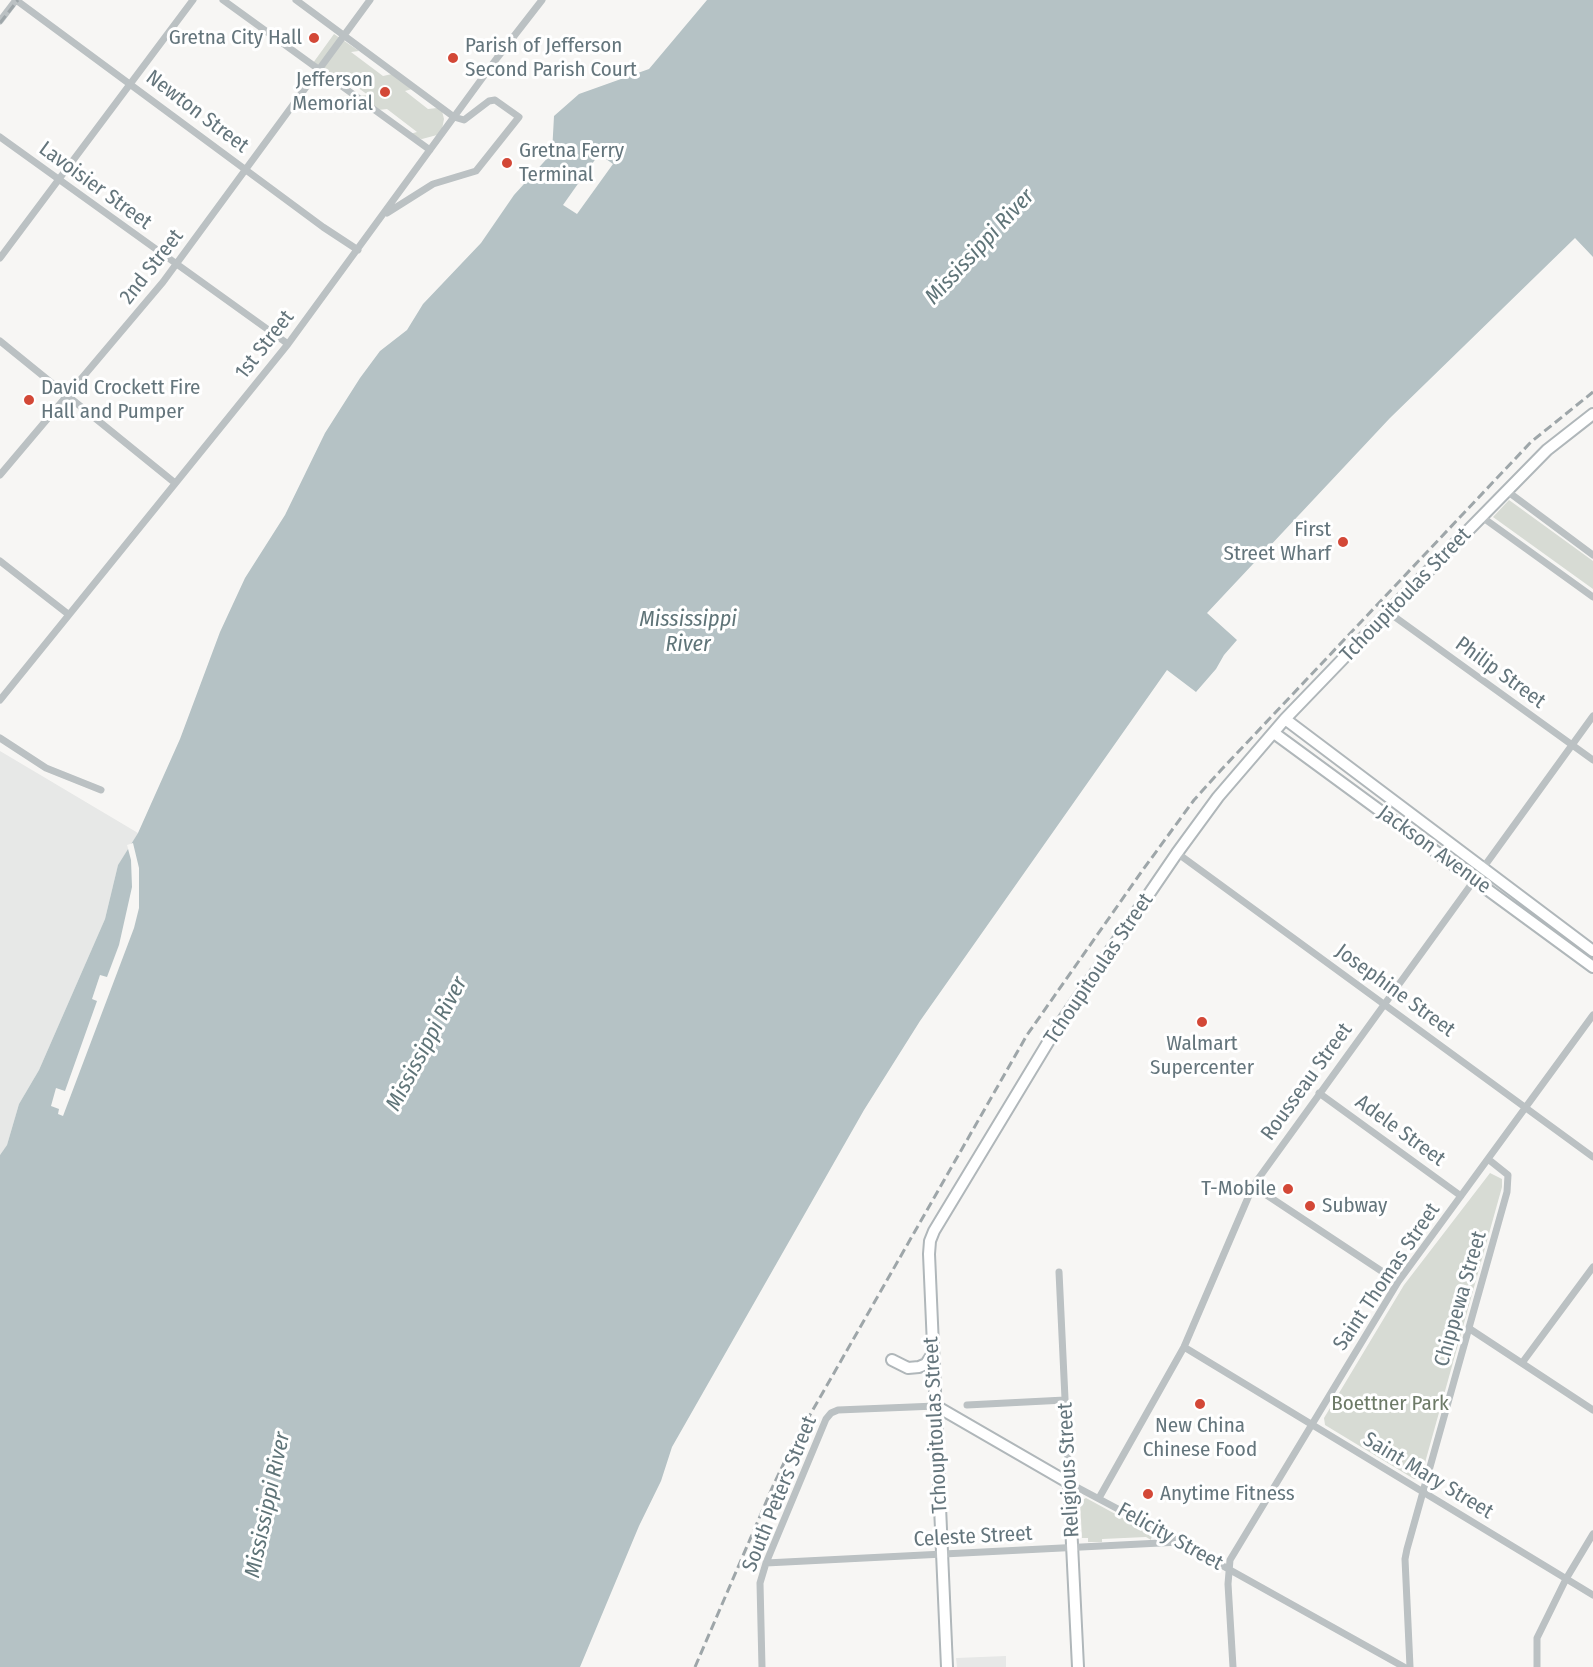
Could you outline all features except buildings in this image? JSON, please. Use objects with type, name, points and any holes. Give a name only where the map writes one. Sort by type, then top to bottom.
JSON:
[{"type":"street","points":[[0,21],[16,0]]},
{"type":"street","name":"Newton Street","points":[[16,0],[323,227],[358,250]]},
{"type":"street","points":[[0,258],[60,181],[82,147],[193,0]]},
{"type":"street","points":[[223,0],[430,150]]},
{"type":"street","points":[[296,0],[454,117],[464,120],[489,101],[495,100],[519,117],[477,171],[434,184],[384,215]]},
{"type":"street","points":[[344,34],[370,0]]},
{"type":"street","name":"1st Street","points":[[0,700],[288,345],[542,0]]},
{"type":"street","name":"2nd Street","points":[[0,475],[177,264],[344,34]]},
{"type":"street","name":"Lavoisier Street","points":[[0,137],[288,345]]},
{"type":"street","points":[[0,341],[175,483]]},
{"type":"street","name":"Tchoupitoulas Street","points":[[946,1667],[928,1254],[934,1230],[1050,1039],[1218,797],[1285,720],[1388,612],[1547,450],[1593,414]]},
{"type":"street","points":[[1507,491],[1593,555]]},
{"type":"street","points":[[1482,517],[1593,597]]},
{"type":"street","points":[[0,561],[68,614]]},
{"type":"street","name":"Philip Street","points":[[1388,612],[1593,760]]},
{"type":"street","name":"Rousseau Street","points":[[1099,1498],[1184,1347],[1253,1186],[1593,716]]},
{"type":"street","name":"Jackson Avenue","points":[[1285,720],[1593,951]]},
{"type":"street","name":"Jackson Avenue","points":[[1274,733],[1593,967]]},
{"type":"street","points":[[0,738],[46,768],[100,790]]},
{"type":"street","name":"Josephine Street","points":[[1177,853],[1593,1156]]},
{"type":"street","name":"Saint Thomas Street","points":[[1228,1569],[1230,1560],[1398,1282],[1593,1015]]},
{"type":"street","name":"Adele Street","points":[[1319,1093],[1461,1196]]},
{"type":"street","name":"Chippewa Street","points":[[1410,1667],[1405,1559],[1509,1182],[1504,1170],[1488,1159]]},
{"type":"street","points":[[1253,1186],[1398,1282]]},
{"type":"street","points":[[1522,1363],[1593,1267]]},
{"type":"street","name":"Religious Street","points":[[1059,1272],[1078,1667]]},
{"type":"street","points":[[1584,1279],[1593,1285]]},
{"type":"street","points":[[1470,1329],[1593,1410]]},
{"type":"street","name":"Saint Mary Street","points":[[1184,1347],[1593,1595]]},
{"type":"street","points":[[892,1360],[908,1368],[919,1367],[926,1364],[933,1353]]},
{"type":"street","points":[[967,1405],[1065,1400]]},
{"type":"street","name":"Felicity Street","points":[[936,1406],[1070,1483],[1404,1667]]},
{"type":"street","name":"South Peters Street","points":[[762,1667],[760,1583],[766,1563],[826,1419],[838,1410],[936,1406]]},
{"type":"street","points":[[1537,1667],[1537,1638],[1566,1579],[1593,1534]]},
{"type":"street","name":"Celeste Street","points":[[766,1563],[1180,1542]]},
{"type":"street","points":[[1228,1569],[1233,1667]]},
{"type":"shaded area","points":[[0,751],[138,833],[118,865],[105,919],[39,1070],[19,1104],[7,1145],[0,1155]]},
{"type":"shaded area","points":[[1006,1656],[1006,1667],[957,1667],[956,1658]]},
{"type":"green space","points":[[334,34],[359,51],[351,52],[383,76],[392,74],[412,89],[405,91],[428,109],[437,108],[442,111],[444,119],[442,129],[437,135],[422,139],[416,138],[410,134],[417,132],[387,109],[378,110],[359,96],[368,95],[339,74],[330,74],[313,63]]},
{"type":"green space","points":[[1509,500],[1593,561],[1593,589],[1493,517]]},
{"type":"green space","name":"Boettner Park","points":[[1490,1173],[1502,1179],[1502,1187],[1421,1477],[1414,1479],[1325,1425],[1324,1418],[1404,1285]]},
{"type":"green space","points":[[1086,1498],[1152,1534],[1151,1540],[1146,1537],[1088,1542],[1088,1538],[1082,1538],[1080,1501]]},
{"type":"water","name":"Mississippi River","points":[[707,0],[1593,0],[1593,257],[1575,238],[1390,418],[1207,613],[1237,640],[1196,692],[1167,670],[920,1021],[864,1110],[672,1447],[661,1481],[639,1526],[580,1667],[0,1667],[0,1155],[7,1145],[19,1104],[39,1070],[105,919],[118,865],[138,833],[180,739],[220,632],[245,578],[285,515],[325,433],[360,378],[380,351],[407,330],[423,304],[481,243],[514,195],[552,153],[554,116],[579,94],[649,69]]},
{"type":"pier","points":[[599,154],[613,164],[577,214],[563,205]]},
{"type":"pier","points":[[133,843],[139,868],[139,908],[134,928],[63,1116],[58,1114],[59,1109],[51,1106],[56,1088],[65,1091],[97,1001],[92,999],[100,975],[107,977],[119,945],[132,887],[131,860],[127,845]]},
{"type":"railway","points":[[0,23],[18,0]]},
{"type":"railway","points":[[695,1667],[793,1444],[1027,1035],[1142,871],[1194,800],[1222,769],[1531,442],[1593,392]]},
{"type":"place","name":"Gretna City Hall","points":[[314,38]]},
{"type":"place","name":"Parish of Jefferson Second Parish Court","points":[[453,58]]},
{"type":"place","name":"Jefferson Memorial","points":[[385,92]]},
{"type":"place","name":"Gretna Ferry Terminal","points":[[507,163]]},
{"type":"place","name":"David Crockett Fire Hall and Pumper","points":[[29,400]]},
{"type":"place","name":"First Street Wharf","points":[[1343,542]]},
{"type":"place","name":"Walmart Supercenter","points":[[1202,1022]]},
{"type":"place","name":"T-Mobile","points":[[1288,1189]]},
{"type":"place","name":"Subway","points":[[1310,1206]]},
{"type":"place","name":"New China Chinese Food","points":[[1200,1404]]},
{"type":"place","name":"Anytime Fitness","points":[[1148,1494]]}]
